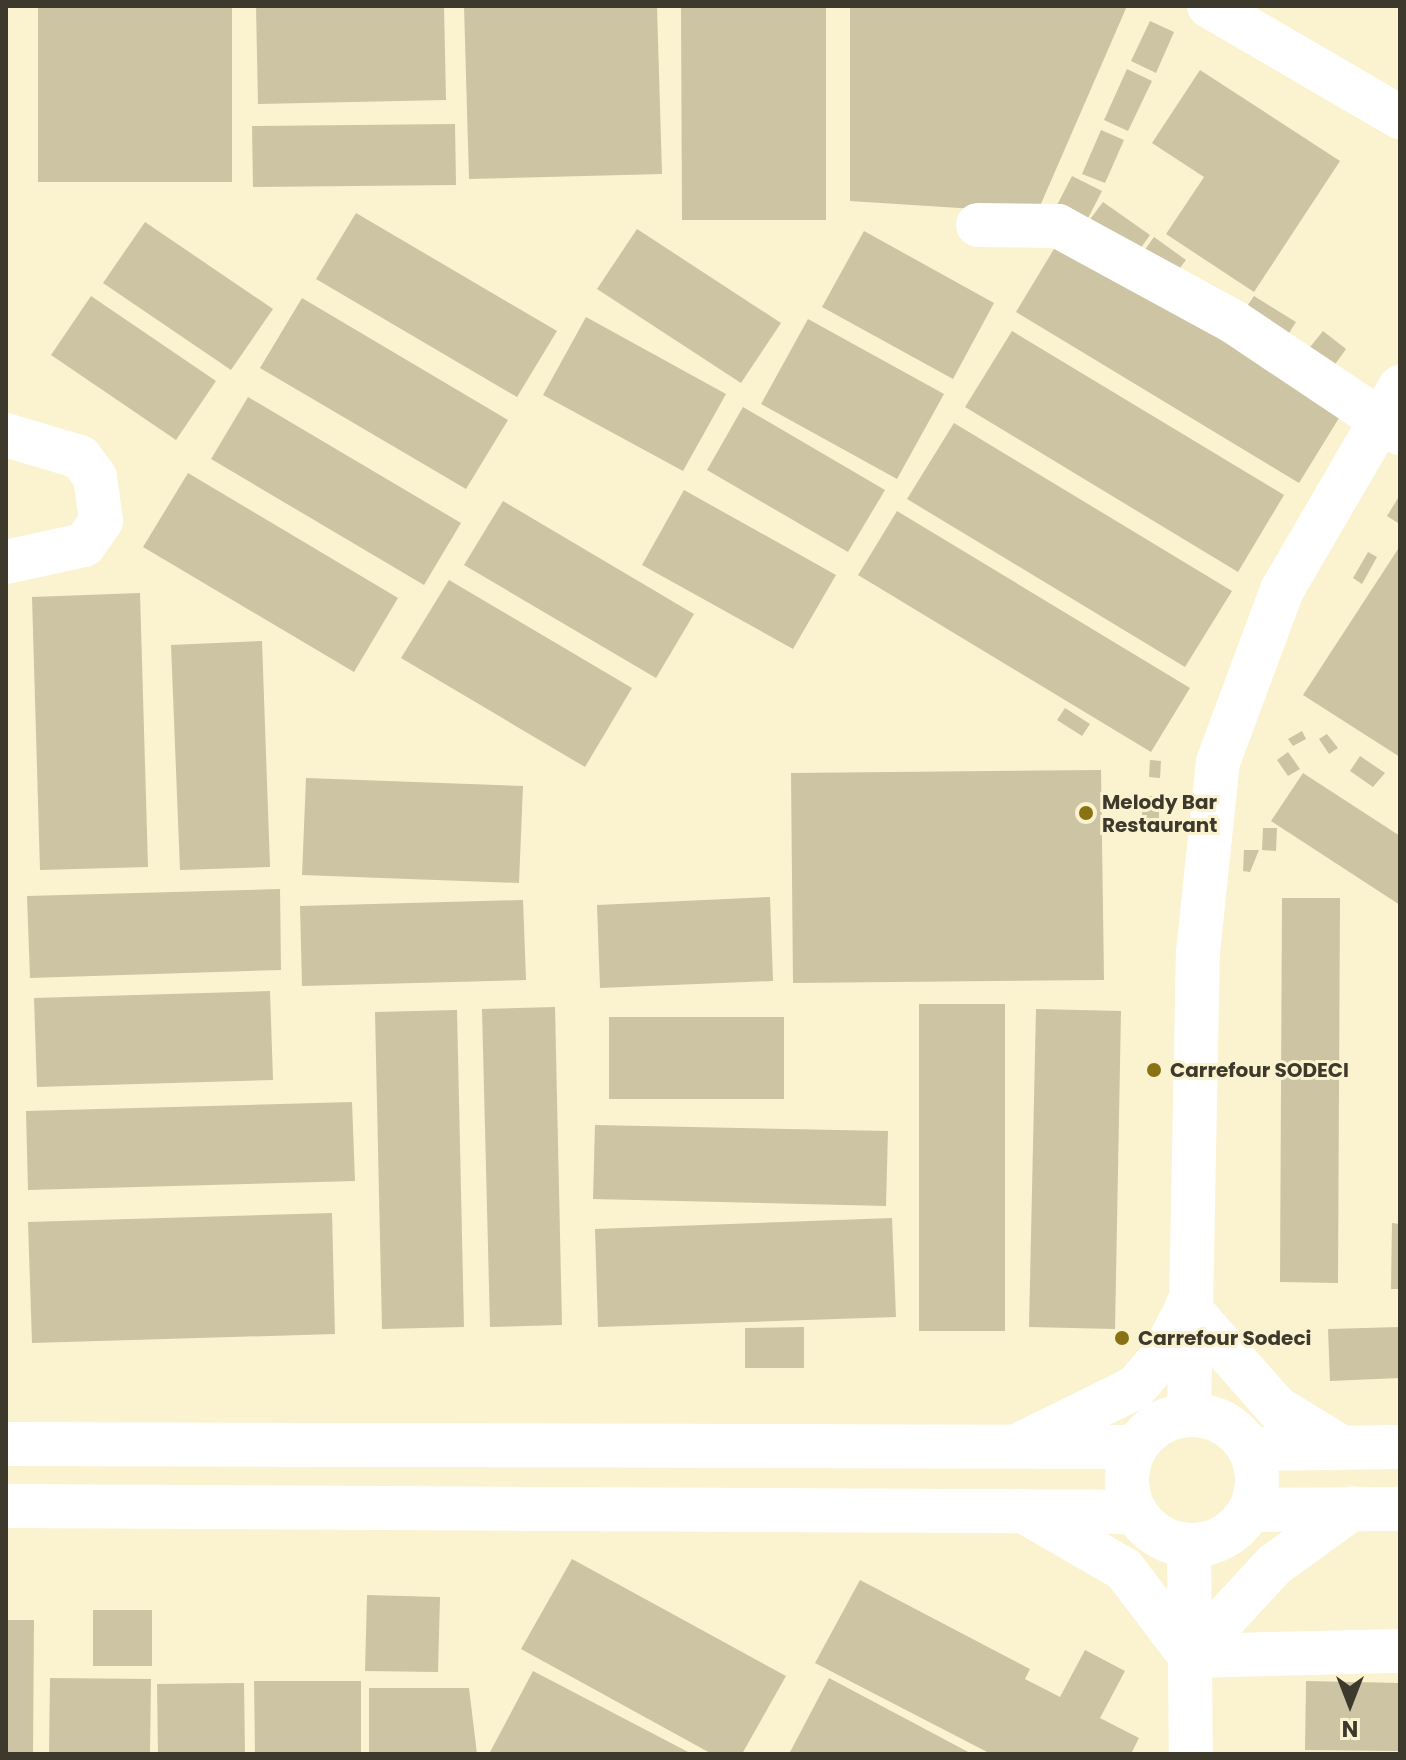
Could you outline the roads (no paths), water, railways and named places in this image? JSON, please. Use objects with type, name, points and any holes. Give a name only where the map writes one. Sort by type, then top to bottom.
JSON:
[{"type":"street","points":[[1209,6],[1400,117]]},
{"type":"street","points":[[978,225],[1058,226],[1393,413],[1282,590],[1218,762],[1198,952],[1187,1306],[1189,1414]]},
{"type":"street","points":[[6,435],[80,457],[95,477],[101,521],[84,545],[6,562]]},
{"type":"street","points":[[1019,1445],[1135,1388],[1161,1358],[1187,1306]]},
{"type":"street","points":[[1187,1306],[1277,1408],[1341,1447]]},
{"type":"street","points":[[1189,1414],[1213,1417],[1251,1449],[1258,1490],[1251,1510],[1224,1536],[1189,1545],[1158,1536],[1135,1512],[1127,1468],[1135,1447],[1158,1424],[1189,1414]]},
{"type":"street","points":[[6,1444],[1135,1447]]},
{"type":"street","points":[[1251,1449],[1400,1447]]},
{"type":"street","points":[[6,1506],[1135,1512]]},
{"type":"street","points":[[1190,1656],[1274,1565],[1353,1508]]},
{"type":"street","points":[[1251,1510],[1400,1509]]},
{"type":"street","points":[[1023,1511],[1124,1569],[1190,1656]]},
{"type":"street","points":[[1189,1545],[1191,1754]]},
{"type":"street","points":[[1190,1656],[1400,1651]]},
{"type":"place","name":"Melody Bar Restaurant","points":[[1086,813]]},
{"type":"place","name":"Carrefour SODECI","points":[[1154,1070]]},
{"type":"place","name":"Carrefour Sodeci","points":[[1122,1338]]}]
